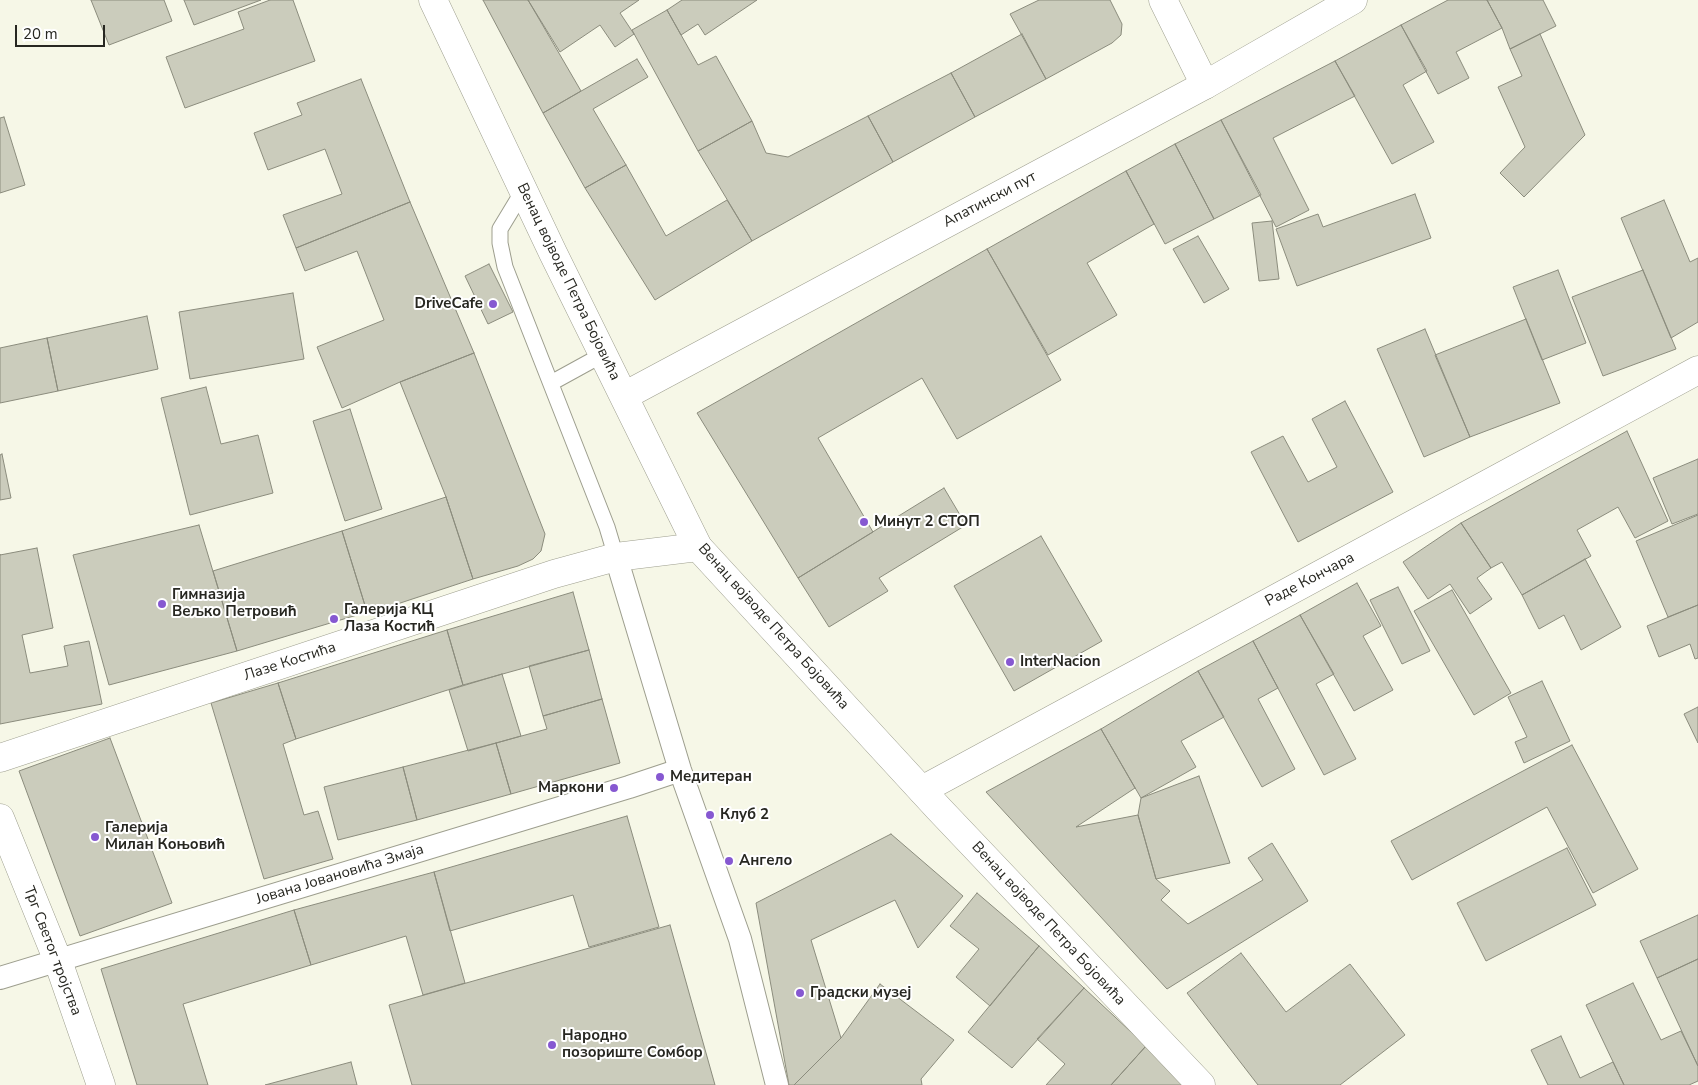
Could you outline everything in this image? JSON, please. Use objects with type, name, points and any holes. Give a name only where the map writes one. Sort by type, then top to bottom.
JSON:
[{"type":"main road","name":"Венац војводе Петра Бојовића","points":[[433,0],[602,355],[698,547],[922,790],[1201,1085]]},
{"type":"main road","points":[[1163,0],[1205,85]]},
{"type":"main road","name":"Апатински пут","points":[[624,396],[1205,85],[1353,0]]},
{"type":"main road","name":"Раде Кончара","points":[[922,790],[1698,370]]},
{"type":"main road","name":"Лазе Костића","points":[[0,758],[554,574],[616,557],[698,547]]},
{"type":"main road","name":"Трг Светог тројства","points":[[0,818],[58,961],[101,1085]]},
{"type":"street","points":[[616,557],[680,770],[740,939],[777,1085]]},
{"type":"street","name":"Јована Јовановића Змаја","points":[[0,978],[610,793],[680,770]]},
{"type":"lane","points":[[523,191],[500,228],[500,243],[505,267],[607,527],[616,557]]},
{"type":"lane","points":[[551,383],[602,355]]},
{"type":"building","points":[[91,0],[164,0],[172,21],[109,45]]},
{"type":"building","points":[[184,0],[261,0],[194,25]]},
{"type":"building","points":[[270,0],[293,0],[315,61],[185,108],[166,57],[244,29],[238,12]]},
{"type":"building","points":[[483,0],[528,0],[581,91],[543,113]]},
{"type":"building","points":[[528,0],[639,0],[620,13],[634,34],[615,47],[600,25],[560,52]]},
{"type":"building","points":[[682,0],[757,0],[705,35],[698,24],[681,35],[667,10]]},
{"type":"building","points":[[1039,0],[1110,0],[1122,24],[1121,35],[1112,43],[1046,79],[1010,14]]},
{"type":"building","points":[[1448,0],[1487,0],[1502,28],[1456,52],[1469,78],[1438,94],[1401,25]]},
{"type":"building","points":[[1487,0],[1543,0],[1556,26],[1510,49],[1502,28]]},
{"type":"building","points":[[667,10],[698,65],[716,56],[752,121],[698,151],[632,30]]},
{"type":"building","points":[[1401,25],[1427,71],[1403,85],[1434,142],[1392,164],[1335,61]]},
{"type":"building","points":[[1022,34],[1046,79],[975,117],[951,73]]},
{"type":"building","points":[[1540,34],[1585,135],[1524,197],[1500,173],[1525,147],[1498,87],[1522,76],[1510,49]]},
{"type":"building","points":[[637,59],[648,77],[593,109],[626,165],[585,188],[543,113]]},
{"type":"building","points":[[1335,61],[1355,96],[1273,138],[1309,210],[1276,227],[1221,120]]},
{"type":"building","points":[[951,73],[975,117],[893,162],[868,116]]},
{"type":"building","points":[[361,79],[410,202],[296,248],[283,215],[342,194],[325,149],[268,170],[254,133],[302,115],[297,103]]},
{"type":"building","points":[[868,116],[893,162],[752,241],[698,151],[752,121],[766,153],[788,157]]},
{"type":"building","points":[[4,117],[25,185],[0,193],[0,118]]},
{"type":"building","points":[[1221,120],[1261,195],[1214,219],[1175,144]]},
{"type":"building","points":[[1175,144],[1214,219],[1165,244],[1126,171]]},
{"type":"building","points":[[626,165],[666,236],[727,200],[752,241],[655,300],[585,188]]},
{"type":"building","points":[[1126,171],[1154,224],[1087,263],[1117,315],[1048,355],[987,249]]},
{"type":"building","points":[[1415,194],[1431,238],[1297,286],[1276,229],[1318,214],[1323,227]]},
{"type":"building","points":[[1664,200],[1690,262],[1698,258],[1698,322],[1671,338],[1621,218]]},
{"type":"building","points":[[410,202],[474,353],[400,382],[342,408],[317,347],[384,320],[357,251],[305,271],[296,248]]},
{"type":"building","points":[[1272,221],[1279,279],[1259,281],[1252,223]]},
{"type":"building","points":[[1198,236],[1229,289],[1204,303],[1173,249]]},
{"type":"building","points":[[987,249],[1061,380],[957,439],[922,378],[818,438],[873,532],[798,578],[697,413]]},
{"type":"building","points":[[489,264],[513,312],[488,324],[465,276]]},
{"type":"building","points":[[1558,270],[1586,343],[1542,360],[1513,287]]},
{"type":"building","points":[[1643,270],[1676,349],[1603,376],[1572,297]]},
{"type":"building","points":[[293,293],[304,359],[190,379],[179,312]]},
{"type":"building","points":[[147,316],[158,369],[58,391],[47,338]]},
{"type":"building","points":[[1526,319],[1560,403],[1470,437],[1435,355]]},
{"type":"building","points":[[1425,329],[1470,437],[1424,457],[1377,349]]},
{"type":"building","points":[[47,338],[58,391],[0,403],[0,348]]},
{"type":"building","points":[[474,353],[545,534],[541,551],[533,559],[518,566],[473,579],[446,497],[400,382]]},
{"type":"building","points":[[206,387],[221,444],[258,435],[273,493],[190,515],[161,398]]},
{"type":"building","points":[[1345,401],[1393,492],[1298,542],[1251,452],[1283,436],[1308,482],[1337,467],[1312,419]]},
{"type":"building","points":[[350,409],[382,509],[345,521],[313,421]]},
{"type":"building","points":[[1627,431],[1668,521],[1635,538],[1618,507],[1577,530],[1591,556],[1522,595],[1502,562],[1491,568],[1461,523]]},
{"type":"building","points":[[2,454],[11,498],[0,500],[0,455]]},
{"type":"building","points":[[1698,459],[1698,514],[1672,524],[1653,478]]},
{"type":"building","points":[[944,488],[966,525],[879,578],[888,591],[829,627],[798,578]]},
{"type":"building","points":[[446,497],[473,579],[370,613],[367,612],[342,531]]},
{"type":"building","points":[[1698,515],[1698,605],[1668,617],[1636,541]]},
{"type":"building","points":[[1461,523],[1491,568],[1477,578],[1492,599],[1470,614],[1450,584],[1428,599],[1403,562]]},
{"type":"building","points":[[199,525],[237,651],[109,685],[73,555]]},
{"type":"building","points":[[342,531],[367,612],[237,651],[213,571]]},
{"type":"building","points":[[1041,536],[1102,641],[1014,691],[954,586]]},
{"type":"building","points":[[37,548],[53,628],[22,635],[30,673],[68,666],[64,646],[89,641],[102,704],[0,724],[0,555]]},
{"type":"building","points":[[1585,559],[1621,627],[1581,650],[1564,615],[1539,629],[1522,595]]},
{"type":"building","points":[[1357,583],[1381,626],[1363,636],[1393,690],[1354,711],[1300,615]]},
{"type":"building","points":[[1398,587],[1430,651],[1402,664],[1370,600]]},
{"type":"building","points":[[1452,590],[1511,693],[1474,715],[1414,611]]},
{"type":"building","points":[[573,592],[589,650],[463,685],[447,630]]},
{"type":"building","points":[[1698,605],[1698,658],[1695,659],[1690,644],[1659,657],[1647,626]]},
{"type":"building","points":[[1300,615],[1334,674],[1316,684],[1356,759],[1324,775],[1253,641]]},
{"type":"building","points":[[447,630],[463,685],[296,739],[278,683]]},
{"type":"building","points":[[1253,641],[1278,688],[1258,699],[1295,769],[1262,787],[1198,671]]},
{"type":"building","points":[[589,650],[602,699],[543,716],[529,666]]},
{"type":"building","points":[[1198,671],[1224,717],[1181,741],[1196,767],[1141,798],[1101,729]]},
{"type":"building","points":[[502,674],[521,736],[468,751],[449,690]]},
{"type":"building","points":[[1542,681],[1570,741],[1524,763],[1515,742],[1527,737],[1508,697]]},
{"type":"building","points":[[278,683],[296,739],[283,744],[304,815],[318,811],[333,859],[264,879],[211,703]]},
{"type":"building","points":[[602,699],[620,763],[511,794],[496,743],[547,729],[543,716]]},
{"type":"building","points":[[1698,707],[1698,743],[1684,714]]},
{"type":"building","points":[[1101,729],[1135,788],[1076,827],[1138,815],[1156,879],[1170,891],[1161,900],[1188,924],[1263,880],[1248,858],[1272,843],[1308,901],[1167,989],[986,792]]},
{"type":"building","name":"Галерија Милан Коњовић","points":[[110,738],[172,903],[80,936],[19,771]]},
{"type":"building","points":[[496,743],[511,794],[417,820],[403,767]]},
{"type":"building","points":[[1572,745],[1638,869],[1593,893],[1547,807],[1412,880],[1391,841]]},
{"type":"building","points":[[403,767],[417,820],[338,840],[324,787]]},
{"type":"building","points":[[1199,776],[1230,863],[1156,879],[1138,815],[1141,798]]},
{"type":"building","points":[[627,816],[659,927],[589,947],[573,895],[450,931],[434,872]]},
{"type":"building","name":"Градски музеј","points":[[891,834],[963,896],[918,948],[895,900],[811,940],[841,1038],[794,1085],[789,1085],[756,903]]},
{"type":"building","points":[[1567,848],[1596,905],[1486,961],[1457,903]]},
{"type":"building","points":[[434,872],[465,983],[423,995],[406,936],[311,965],[294,910]]},
{"type":"building","points":[[977,893],[1039,946],[990,1006],[956,977],[979,949],[950,926]]},
{"type":"building","points":[[294,910],[311,965],[183,1004],[208,1085],[137,1085],[101,969]]},
{"type":"building","points":[[1698,915],[1698,959],[1657,978],[1640,941]]},
{"type":"building","name":"Народно позориште Сомбор","points":[[670,925],[715,1085],[412,1085],[389,1005]]},
{"type":"building","points":[[1039,946],[1084,988],[1012,1068],[968,1032]]},
{"type":"building","points":[[1241,953],[1286,1012],[1350,964],[1405,1035],[1340,1085],[1258,1085],[1187,993]]},
{"type":"building","points":[[1698,959],[1698,1066],[1657,978]]},
{"type":"building","points":[[1633,983],[1661,1040],[1681,1031],[1698,1066],[1698,1081],[1689,1085],[1624,1085],[1586,1005]]},
{"type":"building","points":[[880,984],[954,1040],[921,1079],[922,1085],[794,1085],[841,1038]]},
{"type":"building","points":[[1084,988],[1146,1046],[1111,1085],[1046,1085],[1065,1064],[1037,1039]]},
{"type":"building","points":[[1561,1036],[1580,1078],[1613,1062],[1624,1085],[1548,1085],[1531,1050]]},
{"type":"building","points":[[1146,1046],[1183,1085],[1111,1085]]},
{"type":"building","points":[[351,1062],[357,1085],[265,1085]]},
{"type":"place","name":"DriveCafe","points":[[493,304]]},
{"type":"place","name":"Минут 2 СТОП","points":[[864,522]]},
{"type":"place","name":"Гимназија Вељко Петровић","points":[[162,604]]},
{"type":"place","name":"Галерија КЦ Лаза Костић","points":[[334,619]]},
{"type":"place","name":"InterNacion","points":[[1010,662]]},
{"type":"place","name":"Медитеран","points":[[660,777]]},
{"type":"place","name":"Маркони","points":[[614,788]]},
{"type":"place","name":"Клуб 2","points":[[710,815]]},
{"type":"place","name":"Галерија Милан Коњовић","points":[[95,837]]},
{"type":"place","name":"Ангело","points":[[729,861]]},
{"type":"place","name":"Градски музеј","points":[[800,993]]},
{"type":"place","name":"Народно позориште Сомбор","points":[[552,1045]]}]
